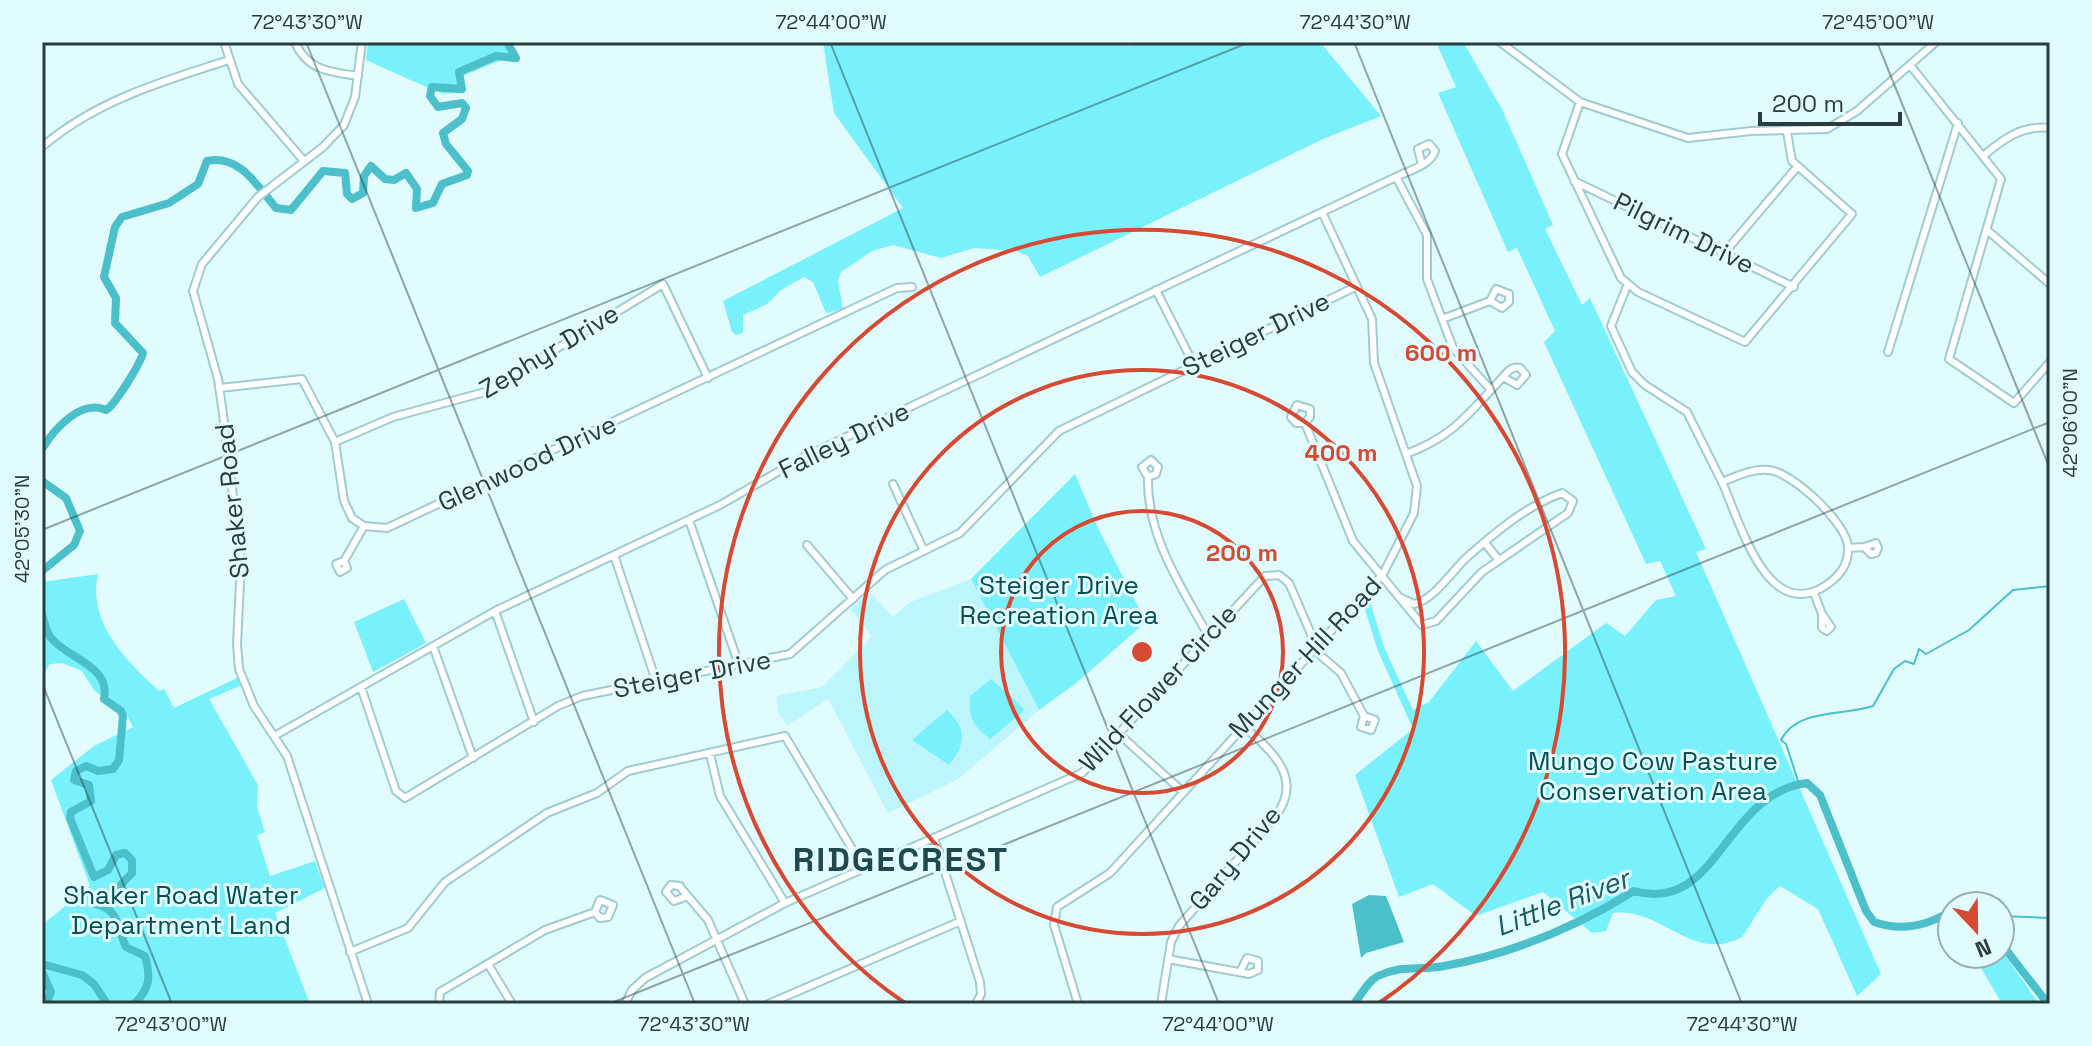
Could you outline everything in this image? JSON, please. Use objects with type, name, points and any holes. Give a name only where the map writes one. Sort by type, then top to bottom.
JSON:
[{"type":"street","points":[[224,42],[243,90],[304,161]]},
{"type":"street","points":[[295,42],[313,66],[358,76]]},
{"type":"street","name":"Shaker Road","points":[[362,42],[353,105],[344,125],[328,143],[261,193],[205,260],[194,284],[195,306],[220,388],[241,562],[238,665],[254,706],[276,735],[289,762],[368,1004]]},
{"type":"street","points":[[1500,42],[1580,102],[1679,137],[1818,131],[1837,125],[1936,42]]},
{"type":"street","points":[[42,147],[87,113],[165,80],[229,60]]},
{"type":"street","points":[[1910,65],[2001,179],[1949,359],[2014,403],[2050,362]]},
{"type":"street","points":[[1580,102],[1562,150],[1574,181],[1627,286],[1745,342],[1852,214],[1788,156],[1787,132]]},
{"type":"street","points":[[1888,352],[1958,123]]},
{"type":"street","points":[[1984,155],[2015,132],[2033,127],[2050,128]]},
{"type":"street","name":"Falley Drive","points":[[276,735],[495,611],[689,520],[802,458],[1422,165]]},
{"type":"street","points":[[1725,252],[1797,167]]},
{"type":"street","points":[[1396,177],[1427,235],[1427,279],[1459,359],[1491,390]]},
{"type":"street","name":"Pilgrim Drive","points":[[1574,181],[1794,287]]},
{"type":"street","name":"Munger Hill Road","points":[[1078,1004],[1054,925],[1055,911],[1105,877],[1383,574],[1416,506],[1417,486],[1376,371],[1374,325],[1322,212]]},
{"type":"street","points":[[1987,230],[2050,284]]},
{"type":"street","name":"Zephyr Drive","points":[[335,442],[393,417],[485,392],[663,284],[708,378]]},
{"type":"street","name":"Steiger Drive","points":[[361,687],[397,794],[405,798],[417,794],[582,696],[790,654],[885,570],[960,533],[1059,431],[1193,363],[1357,286]]},
{"type":"street","points":[[1627,286],[1611,322],[1623,359],[1645,385],[1687,412],[1769,580],[1785,592],[1814,593],[1839,575],[1846,563],[1848,548],[1841,525],[1783,473],[1757,470],[1722,482]]},
{"type":"street","name":"Glenwood Drive","points":[[364,526],[387,528],[403,523],[897,288],[912,287]]},
{"type":"street","points":[[1156,290],[1193,363]]},
{"type":"street","points":[[1442,319],[1490,301]]},
{"type":"street","points":[[1406,454],[1442,440],[1503,377]]},
{"type":"street","points":[[220,388],[302,379],[335,442],[344,501],[352,518],[364,526],[344,561]]},
{"type":"street","points":[[1305,423],[1348,532],[1418,622],[1431,625],[1498,559],[1568,513],[1573,501],[1568,494],[1562,493],[1542,503],[1485,543],[1425,600],[1417,613],[1418,622]]},
{"type":"street","points":[[1148,477],[1151,512],[1159,537],[1208,635]]},
{"type":"street","points":[[893,484],[924,551]]},
{"type":"street","points":[[689,520],[739,665]]},
{"type":"street","points":[[1485,543],[1498,559]]},
{"type":"street","points":[[807,545],[853,599]]},
{"type":"street","points":[[1848,548],[1864,547]]},
{"type":"street","points":[[614,555],[656,681]]},
{"type":"street","name":"Wild Flower Circle","points":[[635,1004],[626,1001],[645,978],[717,938],[785,903],[1082,773],[1257,582],[1272,574],[1284,578],[1290,585],[1322,657],[1344,676],[1364,716]]},
{"type":"street","points":[[1814,593],[1822,614]]},
{"type":"street","points":[[1401,598],[1414,604],[1425,600]]},
{"type":"street","points":[[495,611],[534,722]]},
{"type":"street","points":[[433,646],[473,758]]},
{"type":"street","name":"Gary Drive","points":[[1161,1004],[1171,942],[1183,919],[1275,817],[1284,801],[1286,781],[1280,762],[1242,725]]},
{"type":"street","points":[[1119,734],[1182,791]]},
{"type":"street","points":[[350,952],[408,928],[445,882],[556,808],[597,793],[628,771],[785,736],[864,869]]},
{"type":"street","points":[[710,754],[720,796],[785,903]]},
{"type":"street","points":[[934,838],[980,982],[981,994],[976,1004]]},
{"type":"street","points":[[688,896],[708,920],[745,1004]]},
{"type":"street","points":[[439,1004],[438,995],[488,964],[551,927],[595,912]]},
{"type":"street","points":[[768,1004],[961,921]]},
{"type":"street","points":[[1168,959],[1240,972]]},
{"type":"street","points":[[488,964],[512,1004]]},
{"type":"shaded area","points":[[971,579],[1039,710],[957,780],[888,813],[828,699],[787,726],[778,712],[776,696],[822,687],[872,636],[850,609],[870,592],[893,617],[910,602]]},
{"type":"shaded area","points":[[1369,895],[1386,896],[1404,942],[1366,953],[1361,958],[1352,904]]},
{"type":"green space","points":[[368,42],[510,42],[519,59],[513,63],[504,59],[460,77],[465,92],[444,94],[366,60]]},
{"type":"green space","points":[[823,42],[1112,42],[1129,46],[1144,42],[1320,42],[1381,116],[1323,139],[1040,277],[1028,256],[1016,251],[974,248],[941,258],[893,245],[872,251],[841,272],[838,281],[843,309],[826,313],[813,282],[804,277],[781,290],[767,304],[743,315],[743,333],[736,335],[732,332],[723,301],[903,208],[834,113]]},
{"type":"green space","name":"Mungo Cow Pasture Conservation Area","points":[[1436,42],[1463,42],[1502,109],[1553,225],[1545,229],[1582,305],[1590,298],[1706,549],[1696,552],[1881,974],[1857,996],[1818,909],[1780,886],[1768,897],[1742,937],[1708,944],[1631,913],[1613,913],[1606,931],[1592,933],[1543,892],[1476,916],[1433,884],[1399,897],[1355,775],[1413,729],[1378,651],[1362,600],[1368,595],[1384,647],[1413,710],[1429,702],[1476,641],[1513,691],[1606,623],[1625,636],[1656,600],[1676,596],[1660,561],[1646,564],[1544,342],[1555,331],[1517,248],[1508,252],[1438,93],[1456,87]]},
{"type":"green space","name":"Steiger Drive Recreation Area","points":[[1075,474],[1097,526],[1146,622],[1075,684],[1039,710],[971,579]]},
{"type":"green space","name":"Shaker Road Water Department Land","points":[[98,574],[98,608],[112,639],[146,679],[159,691],[164,689],[174,708],[239,677],[242,685],[209,699],[258,785],[257,807],[265,832],[257,835],[270,876],[315,861],[325,888],[275,913],[310,1004],[42,1004],[47,989],[42,979],[42,925],[90,886],[51,780],[94,746],[133,727],[123,708],[119,710],[94,690],[82,671],[62,663],[50,664],[42,676],[42,582]]},
{"type":"green space","points":[[404,599],[426,643],[373,672],[354,622]]},
{"type":"green space","points":[[991,679],[1025,710],[990,739],[973,721],[970,696]]},
{"type":"green space","points":[[947,710],[958,723],[962,737],[959,750],[949,765],[912,740]]},
{"type":"green space","points":[[1982,970],[2015,970],[2039,1004],[2002,1004]]},
{"type":"waterway","points":[[42,449],[61,425],[78,412],[110,407],[127,384],[143,353],[115,323],[116,298],[104,277],[115,227],[122,217],[169,203],[198,184],[207,161],[219,160],[229,162],[247,174],[276,208],[291,210],[323,171],[345,173],[347,194],[352,199],[363,193],[364,176],[371,166],[385,179],[394,180],[406,173],[417,189],[416,208],[433,203],[442,184],[467,175],[468,171],[446,144],[443,133],[462,119],[466,108],[462,103],[438,107],[430,96],[432,87],[462,89],[459,72],[496,56],[516,58],[507,42]]},
{"type":"waterway","points":[[42,481],[66,498],[80,531],[74,545],[42,571]]},
{"type":"waterway","points":[[1799,784],[1786,744],[1781,740],[1788,730],[1809,718],[1873,706],[1894,669],[1905,661],[1914,664],[1919,649],[1926,654],[1969,630],[2013,590],[2050,586]]},
{"type":"waterway","points":[[42,615],[50,637],[95,671],[104,688],[104,699],[123,716],[119,760],[113,769],[98,771],[86,766],[76,771],[74,780],[89,785],[91,801],[71,812],[70,818],[94,877],[108,870],[116,855],[125,853],[132,860],[132,873],[114,892],[95,898],[95,904],[113,915],[126,947],[145,956],[148,982],[134,1004]]},
{"type":"waterway","name":"Little River","points":[[1354,1004],[1371,981],[1387,972],[1444,966],[1494,954],[1542,938],[1634,891],[1662,894],[1685,886],[1704,870],[1757,807],[1779,791],[1807,783],[1820,795],[1866,911],[1874,922],[1905,927],[1936,919]]},
{"type":"waterway","name":"Little River","points":[[2016,917],[2050,918]]},
{"type":"waterway","name":"Little River","points":[[2016,963],[2048,1004]]},
{"type":"waterway","points":[[42,964],[82,975],[94,984],[107,1004]]},
{"type":"waterway","points":[[42,972],[51,992],[46,1004]]},
{"type":"district","name":"RIDGECREST","points":[[901,859]]}]
